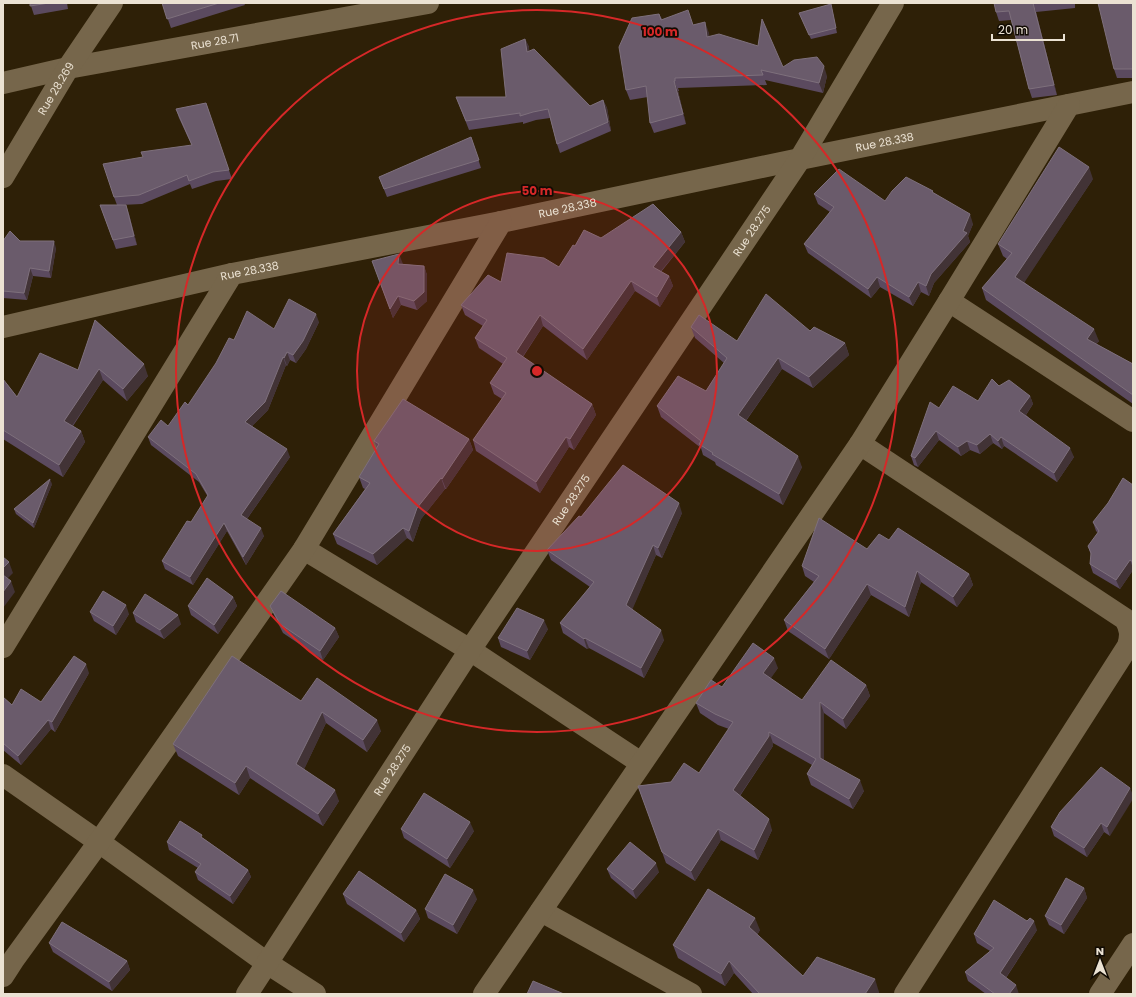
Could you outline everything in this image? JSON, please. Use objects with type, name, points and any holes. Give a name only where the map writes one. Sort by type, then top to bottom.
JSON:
[{"type":"street","name":"Rue 28.269","points":[[3,177],[68,68],[112,3]]},
{"type":"street","name":"Rue 28.71","points":[[3,83],[68,68],[428,3]]},
{"type":"street","name":"Rue 28.275","points":[[247,994],[470,650],[800,159],[892,3]]},
{"type":"street","name":"Rue 28.338","points":[[3,328],[232,274],[501,222],[800,159],[1133,92]]},
{"type":"street","points":[[484,994],[860,444],[1069,105]]},
{"type":"street","points":[[7,963],[100,842],[304,549],[501,222]]},
{"type":"street","points":[[3,647],[232,274]]},
{"type":"street","points":[[949,301],[1133,421]]},
{"type":"street","points":[[860,444],[1126,619],[1131,636],[1128,646],[910,992]]},
{"type":"street","points":[[304,549],[470,650],[642,764]]},
{"type":"street","points":[[3,775],[100,842],[267,962],[315,994]]},
{"type":"street","points":[[541,911],[691,994]]},
{"type":"street","points":[[1100,994],[1133,944]]},
{"type":"building","points":[[30,3],[49,3],[30,6]]},
{"type":"building","points":[[162,3],[219,3],[167,19]]},
{"type":"building","points":[[994,3],[1033,3],[1054,85],[1029,89],[1009,11],[996,12]]},
{"type":"building","points":[[1098,3],[1133,3],[1133,69],[1114,69]]},
{"type":"building","points":[[831,4],[836,28],[809,35],[799,13]]},
{"type":"building","points":[[688,10],[693,25],[705,22],[707,37],[719,34],[758,46],[762,19],[783,67],[794,60],[817,57],[824,66],[819,83],[761,70],[763,75],[675,78],[674,81],[683,114],[650,123],[646,86],[626,90],[619,47],[632,18],[659,14],[661,20]]},
{"type":"building","points":[[525,39],[527,52],[534,49],[590,106],[603,100],[608,122],[557,144],[548,109],[520,116],[520,113],[466,121],[456,97],[506,97],[501,49]]},
{"type":"building","points":[[206,103],[229,170],[213,172],[189,181],[187,175],[139,195],[114,197],[103,164],[143,157],[141,152],[192,145],[176,109]]},
{"type":"building","points":[[471,137],[479,160],[384,189],[379,177]]},
{"type":"building","points":[[1059,147],[1089,167],[1015,277],[1094,329],[1087,339],[1133,364],[1133,395],[982,288],[1012,253],[998,244]]},
{"type":"building","points":[[839,169],[885,201],[892,191],[906,177],[933,191],[932,192],[970,214],[963,231],[967,233],[931,274],[926,286],[918,282],[909,297],[877,277],[868,289],[804,244],[834,207],[814,194]]},
{"type":"building","points":[[653,204],[681,232],[653,267],[669,276],[657,297],[631,281],[583,349],[540,315],[516,352],[592,404],[570,439],[566,437],[536,482],[473,440],[506,393],[490,383],[507,358],[475,338],[487,320],[461,305],[488,275],[501,282],[507,253],[544,258],[559,267],[573,245],[575,246],[584,230],[601,238]]},
{"type":"building","points":[[100,205],[126,205],[134,236],[113,240]]},
{"type":"building","points":[[10,231],[20,241],[54,241],[49,271],[30,268],[24,293],[3,291],[3,241]]},
{"type":"building","points":[[399,254],[398,264],[424,266],[424,292],[414,301],[398,296],[390,309],[372,261]]},
{"type":"building","points":[[766,294],[810,331],[814,327],[845,343],[809,377],[778,358],[738,415],[798,456],[779,494],[712,454],[713,453],[699,444],[701,441],[657,406],[678,376],[706,391],[727,358],[691,327],[699,315],[737,341]]},
{"type":"building","points":[[289,299],[316,314],[303,341],[293,355],[287,352],[284,358],[283,357],[265,402],[245,422],[287,449],[241,515],[261,528],[243,557],[224,523],[190,577],[162,561],[187,521],[191,522],[208,495],[196,474],[148,437],[161,420],[168,426],[185,402],[188,405],[216,363],[229,338],[234,340],[247,311],[274,329]]},
{"type":"building","points":[[95,320],[144,364],[123,389],[99,369],[64,421],[81,431],[59,465],[3,430],[3,379],[17,397],[40,353],[78,370]]},
{"type":"building","points":[[992,379],[999,386],[1009,380],[1030,396],[1019,411],[1070,448],[1054,473],[1001,437],[998,441],[990,434],[977,445],[967,441],[958,447],[936,431],[915,458],[911,456],[930,402],[939,408],[953,386],[978,401]]},
{"type":"building","points":[[403,399],[469,439],[442,479],[441,478],[417,508],[409,531],[403,528],[373,554],[333,534],[370,483],[359,477],[379,444],[374,441]]},
{"type":"building","points":[[623,465],[679,503],[658,548],[653,545],[626,605],[661,630],[641,668],[585,638],[584,639],[560,623],[594,582],[547,550],[579,516],[581,517]]},
{"type":"building","points":[[1123,478],[1133,485],[1133,562],[1130,560],[1116,580],[1090,564],[1091,553],[1088,546],[1099,531],[1093,522],[1108,503]]},
{"type":"building","points":[[50,479],[33,523],[14,509]]},
{"type":"building","points":[[819,518],[867,549],[879,534],[889,540],[898,528],[969,574],[953,597],[917,571],[905,607],[867,584],[825,649],[784,620],[819,576],[802,566]]},
{"type":"building","points":[[3,557],[9,562],[3,568]]},
{"type":"building","points":[[3,575],[11,581],[3,592]]},
{"type":"building","points":[[207,578],[233,597],[214,625],[188,606]]},
{"type":"building","points":[[103,591],[126,605],[113,626],[90,612]]},
{"type":"building","points":[[281,591],[335,628],[320,651],[280,624],[270,606]]},
{"type":"building","points":[[145,594],[178,615],[160,630],[133,613]]},
{"type":"building","points":[[517,608],[544,620],[527,651],[498,638]]},
{"type":"building","points":[[753,643],[774,658],[763,673],[802,700],[831,660],[866,685],[843,719],[820,702],[820,758],[860,780],[849,799],[807,774],[816,759],[769,732],[769,736],[733,790],[769,819],[754,850],[718,829],[691,871],[662,852],[638,786],[671,782],[684,763],[699,773],[733,722],[696,703],[711,680],[722,687]]},
{"type":"building","points":[[74,656],[86,664],[52,722],[48,720],[18,756],[3,743],[3,697],[12,705],[21,689],[41,702]]},
{"type":"building","points":[[232,656],[301,701],[317,678],[377,720],[363,740],[322,712],[296,764],[335,790],[318,814],[246,766],[235,783],[173,744]]},
{"type":"building","points":[[1101,767],[1130,788],[1107,827],[1101,823],[1084,848],[1051,827],[1060,812]]},
{"type":"building","points":[[424,793],[470,822],[447,859],[401,829]]},
{"type":"building","points":[[180,821],[202,835],[201,837],[248,870],[230,896],[195,872],[201,864],[167,842]]},
{"type":"building","points":[[630,842],[656,863],[633,890],[607,869]]},
{"type":"building","points":[[359,871],[416,910],[401,933],[343,894]]},
{"type":"building","points":[[445,874],[473,890],[453,925],[425,909]]},
{"type":"building","points":[[1066,878],[1084,888],[1061,925],[1045,916]]},
{"type":"building","points":[[708,889],[755,918],[749,927],[803,976],[817,957],[875,979],[865,994],[760,994],[729,961],[721,974],[673,945]]},
{"type":"building","points":[[994,900],[1027,921],[1030,918],[1034,921],[1000,973],[1016,985],[1009,994],[995,994],[965,972],[994,948],[974,934]]},
{"type":"building","points":[[62,922],[127,961],[109,982],[49,943]]},
{"type":"building","points":[[533,981],[564,994],[527,994]]}]
